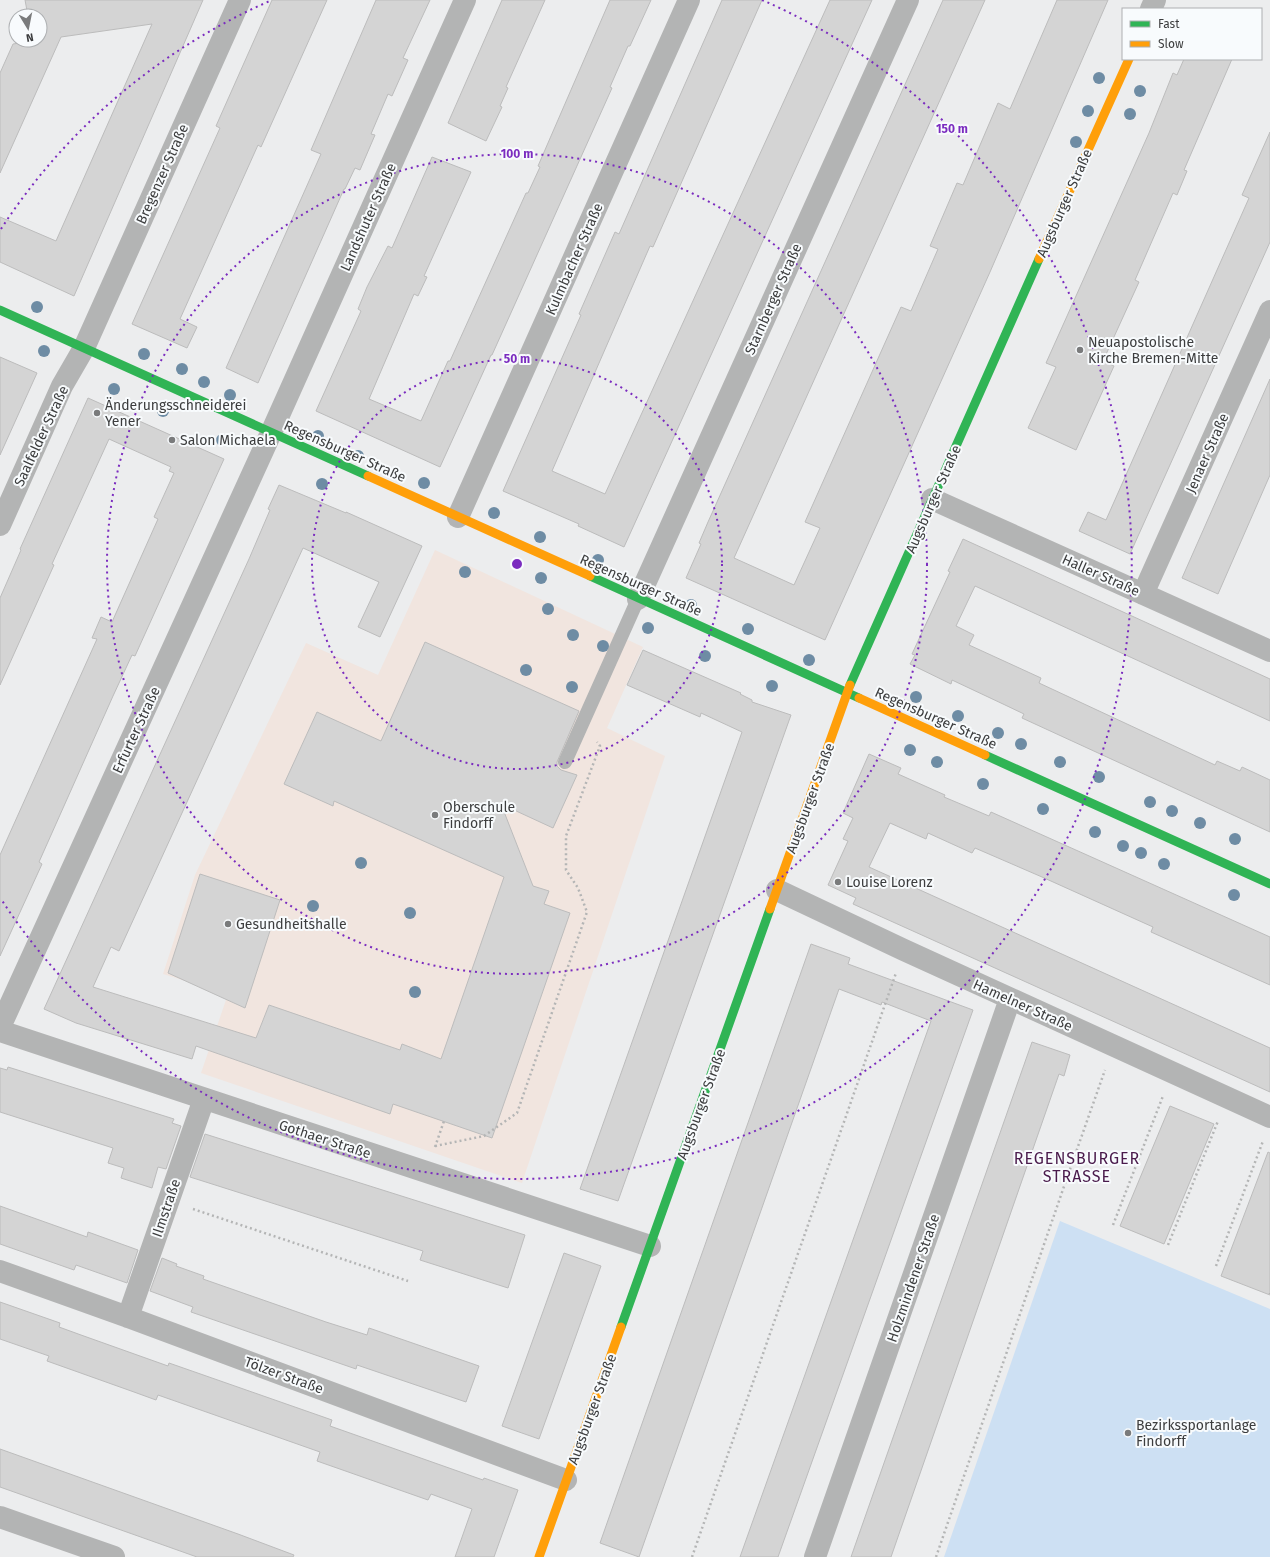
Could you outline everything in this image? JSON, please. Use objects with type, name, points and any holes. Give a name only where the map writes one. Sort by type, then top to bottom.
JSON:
[{"type":"street","name":"Bregenzer Straße","points":[[84,348],[240,0]]},
{"type":"street","name":"Landshuter Straße","points":[[271,433],[465,0]]},
{"type":"street","name":"Kulmbacher Straße","points":[[458,518],[689,0]]},
{"type":"street","name":"Starnberger Straße","points":[[638,599],[908,0]]},
{"type":"street","name":"Augsburger Straße","points":[[539,1557],[848,693],[932,499],[1129,60]]},
{"type":"street","name":"Regensburger Straße","points":[[0,310],[1270,884]]},
{"type":"street","name":"Jenaer Straße","points":[[1143,594],[1270,311]]},
{"type":"street","name":"Saalfelder Straße","points":[[0,525],[62,386],[84,348]]},
{"type":"street","name":"Erfurter Straße","points":[[0,1027],[271,433]]},
{"type":"street","name":"Haller Straße","points":[[932,499],[1270,651]]},
{"type":"street","name":"Hamelner Straße","points":[[777,890],[1010,999],[1228,1098],[1267,1127]]},
{"type":"street","name":"Holzmindener Straße","points":[[815,1557],[1010,999]]},
{"type":"street","name":"Gothaer Straße","points":[[0,1031],[650,1246]]},
{"type":"street","name":"Ilmstraße","points":[[128,1317],[204,1099]]},
{"type":"street","name":"Tölzer Straße","points":[[0,1271],[566,1480]]},
{"type":"street","points":[[0,1517],[111,1556]]},
{"type":"lane","points":[[565,762],[638,599]]},
{"type":"path","points":[[435,1146],[484,1136],[517,1113],[587,912],[578,888],[566,870],[566,836],[600,746],[583,722]]},
{"type":"path","points":[[692,1557],[904,950]]},
{"type":"path","points":[[936,1557],[1068,1172],[1114,1046]]},
{"type":"path","points":[[1112,1225],[1172,1073]]},
{"type":"path","points":[[1168,1245],[1228,1098]]},
{"type":"path","points":[[1216,1266],[1267,1127]]},
{"type":"path","points":[[168,1201],[408,1280]]},
{"type":"shaded area","name":"Oberschule Findorff","points":[[435,550],[643,647],[607,728],[665,756],[522,1183],[201,1073],[228,994],[163,974],[195,875],[306,643],[378,675]]},
{"type":"shaded area","name":"Bezirkssportanlage Findorff","points":[[1060,1221],[1270,1309],[1270,1557],[944,1557]]},
{"type":"building","points":[[25,0],[203,0],[74,296],[0,262],[0,217],[56,241],[152,24],[61,37],[0,173],[0,73],[11,48],[48,48],[48,8],[26,8]]},
{"type":"building","points":[[272,0],[327,0],[261,147],[258,145],[180,319],[197,327],[187,348],[132,324],[220,128],[216,126]]},
{"type":"building","points":[[376,0],[430,0],[403,58],[408,60],[392,96],[388,94],[371,134],[375,135],[360,170],[355,168],[344,189],[258,383],[226,368],[321,154],[311,150]]},
{"type":"building","points":[[502,0],[545,0],[506,87],[508,88],[500,106],[502,107],[486,141],[448,123]]},
{"type":"building","points":[[610,0],[651,0],[630,46],[628,46],[610,87],[612,88],[440,467],[316,411],[361,311],[358,309],[367,287],[388,246],[392,248],[432,157],[471,172],[424,276],[427,277],[418,296],[414,294],[369,399],[421,421],[448,361],[450,361],[526,193],[528,193],[540,167],[538,166]]},
{"type":"building","points":[[722,0],[762,0],[653,247],[650,246],[552,471],[605,494],[830,0],[872,0],[624,547],[578,526],[579,524],[503,491],[581,315],[579,314],[615,232],[619,234]]},
{"type":"building","points":[[943,0],[985,0],[734,558],[794,585],[820,528],[805,522],[901,307],[911,311],[938,249],[930,246],[957,183],[963,185],[998,103],[1010,109],[1057,0],[1108,0],[990,272],[825,640],[686,578],[701,544],[699,543],[708,522]]},
{"type":"building","points":[[1184,60],[1232,60],[1184,170],[1187,171],[1177,195],[1173,193],[1135,280],[1139,282],[1103,361],[1114,366],[1076,450],[1028,428],[1056,367],[1046,363],[1149,133],[1173,73],[1177,75]]},
{"type":"building","points":[[1270,132],[1270,242],[1130,554],[1079,531],[1088,512],[1106,520],[1249,198],[1242,195]]},
{"type":"building","points":[[0,357],[37,373],[0,455]]},
{"type":"building","points":[[1270,379],[1270,475],[1218,594],[1182,578]]},
{"type":"building","points":[[88,398],[224,459],[135,656],[132,655],[113,696],[39,862],[42,864],[0,956],[0,855],[97,639],[92,638],[101,617],[112,622],[158,519],[154,517],[174,473],[169,471],[171,467],[109,439],[52,564],[54,565],[0,685],[0,598],[21,550],[20,549]]},
{"type":"building","points":[[279,485],[346,512],[422,546],[380,637],[358,627],[379,582],[303,548],[119,951],[111,947],[93,987],[256,1038],[269,1005],[400,1050],[402,1044],[441,1059],[504,877],[334,801],[333,806],[284,784],[317,712],[381,741],[425,642],[579,711],[557,762],[557,766],[561,770],[577,775],[553,828],[501,804],[533,886],[549,891],[544,904],[570,913],[492,1138],[393,1104],[390,1114],[196,1046],[192,1059],[76,1023],[44,1009],[249,559]]},
{"type":"building","points":[[963,539],[1270,679],[1270,721],[975,586],[956,626],[974,635],[969,645],[1041,678],[1039,683],[1215,765],[1217,761],[1240,771],[1242,767],[1270,780],[1270,832],[1022,718],[1024,714],[952,680],[951,684],[910,664],[915,655],[912,654],[950,572],[948,571]]},
{"type":"building","points":[[643,650],[741,693],[740,694],[752,700],[752,702],[791,715],[618,1201],[580,1189],[742,732],[701,713],[700,717],[627,685]]},
{"type":"building","points":[[869,754],[901,768],[898,774],[945,795],[944,797],[989,816],[991,812],[1270,937],[1270,985],[1151,932],[1153,927],[1042,877],[975,848],[972,853],[928,833],[926,839],[890,823],[869,867],[1270,1048],[1270,1092],[853,904],[856,898],[828,885],[848,841],[843,839],[853,818],[843,813]]},
{"type":"building","name":"Gesundheitshalle","points":[[200,874],[280,900],[245,1008],[168,973]]},
{"type":"building","points":[[811,944],[850,958],[848,964],[973,1010],[778,1557],[740,1557],[931,1021],[882,1002],[881,1005],[839,989],[639,1557],[600,1543]]},
{"type":"building","points":[[1032,1042],[1070,1055],[1064,1076],[1059,1074],[891,1557],[851,1557]]},
{"type":"building","points":[[8,1067],[174,1119],[172,1123],[181,1126],[166,1169],[158,1167],[152,1188],[121,1178],[124,1168],[108,1163],[113,1148],[0,1112],[0,1068],[7,1070]]},
{"type":"building","points":[[1170,1106],[1214,1124],[1164,1244],[1120,1226]]},
{"type":"building","points":[[205,1134],[525,1235],[508,1288],[420,1260],[423,1251],[190,1177]]},
{"type":"building","points":[[1268,1152],[1270,1153],[1270,1295],[1221,1276]]},
{"type":"building","points":[[0,1206],[87,1237],[88,1232],[138,1250],[127,1283],[76,1265],[74,1270],[0,1244]]},
{"type":"building","points":[[564,1253],[601,1266],[539,1439],[502,1426]]},
{"type":"building","points":[[162,1258],[177,1264],[176,1266],[204,1276],[203,1279],[326,1322],[367,1335],[369,1328],[479,1366],[466,1402],[357,1365],[356,1369],[191,1312],[193,1307],[150,1291]]},
{"type":"building","points":[[0,1302],[60,1323],[59,1327],[168,1366],[169,1363],[332,1420],[330,1426],[483,1480],[484,1478],[518,1490],[494,1557],[455,1557],[472,1509],[431,1494],[428,1500],[317,1461],[320,1452],[158,1395],[156,1400],[47,1361],[49,1356],[0,1339]]},
{"type":"building","points":[[0,1449],[294,1555],[293,1557],[197,1557],[0,1487]]},
{"type":"traffic: fast","points":[[850,685],[1039,259]]},
{"type":"traffic: fast","points":[[0,310],[368,476]]},
{"type":"traffic: fast","points":[[590,576],[859,698]]},
{"type":"traffic: fast","points":[[985,755],[1270,884]]},
{"type":"traffic: fast","points":[[621,1327],[770,909]]},
{"type":"traffic: slow","points":[[1039,259],[1129,60]]},
{"type":"traffic: slow","points":[[368,476],[590,576]]},
{"type":"traffic: slow","points":[[770,909],[850,685]]},
{"type":"traffic: slow","points":[[859,698],[985,755]]},
{"type":"traffic: slow","points":[[539,1557],[621,1327]]},
{"type":"place","name":"Neuapostolische Kirche Bremen-Mitte","points":[[1080,350]]},
{"type":"place","name":"Änderungsschneiderei Yener","points":[[97,413]]},
{"type":"place","name":"Salon Michaela","points":[[172,440]]},
{"type":"place","name":"Oberschule Findorff","points":[[435,815]]},
{"type":"place","name":"Louise Lorenz","points":[[838,882]]},
{"type":"place","name":"Gesundheitshalle","points":[[228,924]]},
{"type":"place","name":"Bezirkssportanlage Findorff","points":[[1128,1433]]},
{"type":"district","name":"REGENSBURGER STRASSE","points":[[1077,1167]]}]
